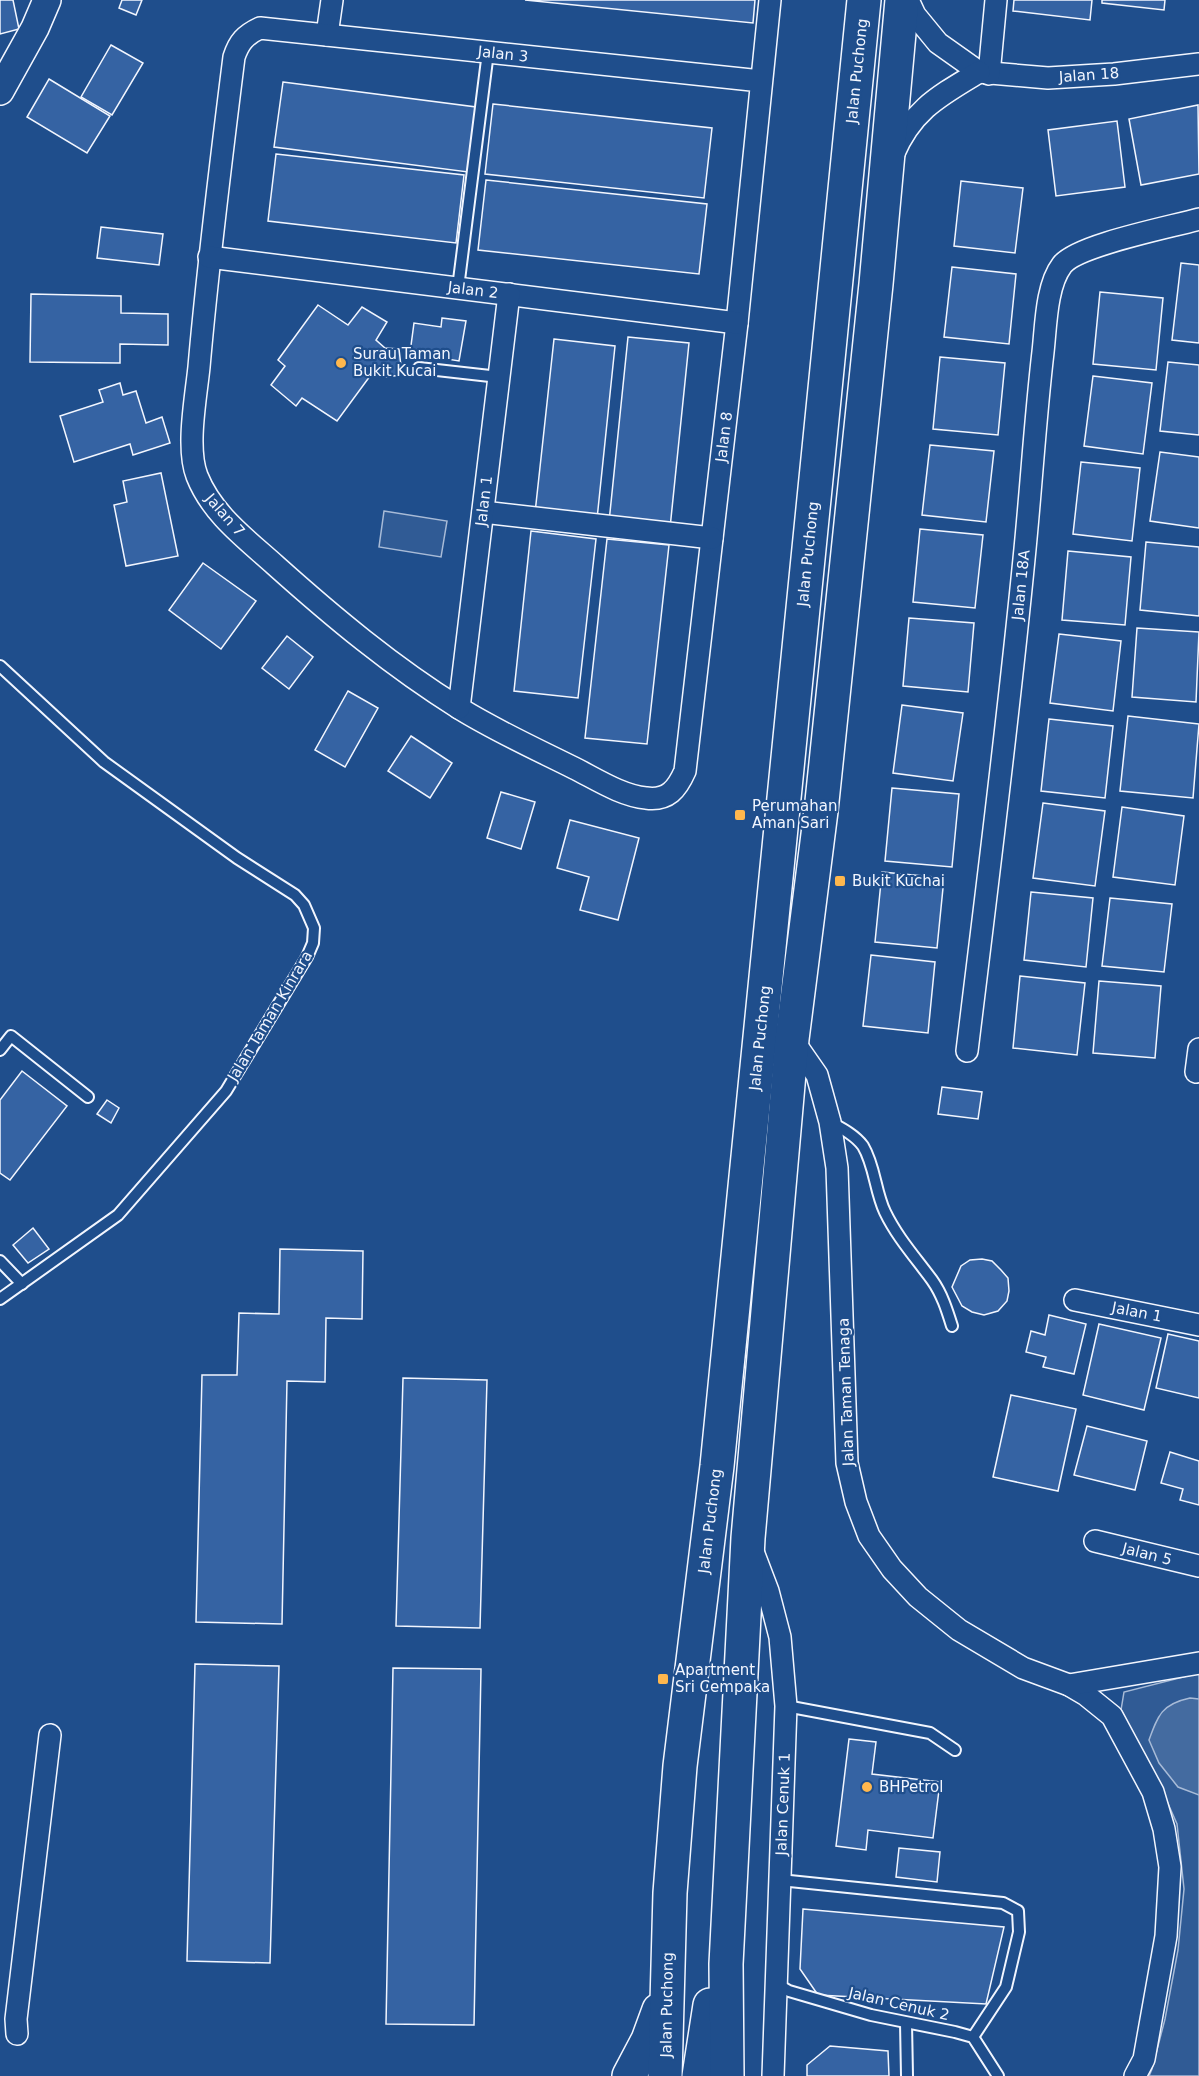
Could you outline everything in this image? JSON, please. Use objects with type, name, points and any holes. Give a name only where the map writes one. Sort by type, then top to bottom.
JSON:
[{"type":"main road","name":"Jalan Puchong","points":[[665,2076],[670,1893],[680,1766],[717,1466],[864,0]]},
{"type":"main road","points":[[727,2076],[726,1964],[748,1538],[792,1039],[821,811],[902,0]]},
{"type":"main road","points":[[699,2076],[713,1991],[726,1964]]},
{"type":"main road","points":[[628,2076],[648,2040],[666,1989]]},
{"type":"street","points":[[0,91],[47,0]]},
{"type":"street","points":[[327,35],[332,0]]},
{"type":"street","name":"Jalan 8","points":[[599,780],[647,799],[665,796],[678,787],[685,771],[737,323],[770,0]]},
{"type":"street","points":[[908,0],[915,15],[938,43],[984,73]]},
{"type":"street","points":[[984,73],[996,0]]},
{"type":"street","name":"Jalan 3","points":[[247,34],[260,28],[761,81]]},
{"type":"street","name":"Jalan 7","points":[[247,34],[239,44],[234,57],[209,257],[192,440],[196,472],[207,497],[227,522],[309,596],[381,655],[459,708],[599,780]]},
{"type":"street","name":"Jalan 18","points":[[984,73],[1048,78],[1114,74],[1199,64]]},
{"type":"street","points":[[886,170],[897,146],[933,99],[984,73]]},
{"type":"street","name":"Jalan 18A","points":[[966,1051],[1002,766],[1040,385],[1054,280],[1062,264],[1074,254],[1199,219]]},
{"type":"street","name":"Jalan 2","points":[[209,257],[737,323]]},
{"type":"street","name":"Jalan 1","points":[[459,708],[509,294]]},
{"type":"street","points":[[483,512],[712,538]]},
{"type":"street","name":"Jalan Taman Tenaga","points":[[792,1039],[817,1075],[830,1122],[840,1201],[847,1463],[856,1502],[869,1536],[892,1569],[918,1597],[959,1630],[1023,1668],[1069,1685],[1086,1695],[1112,1716],[1153,1792],[1164,1829],[1170,1867],[1166,1936],[1144,2058],[1135,2076]]},
{"type":"street","points":[[1197,1072],[1199,1049]]},
{"type":"street","name":"Jalan 1","points":[[1075,1300],[1199,1325]]},
{"type":"street","name":"Jalan Cenuk 1","points":[[748,1538],[768,1591],[780,1637],[786,1707],[773,2076]]},
{"type":"street","name":"Jalan 5","points":[[1095,1541],[1199,1566]]},
{"type":"street","points":[[1069,1685],[1199,1664]]},
{"type":"street","points":[[1112,1716],[1114,1692],[1120,1685],[1142,1674]]},
{"type":"street","points":[[17,2034],[16,2019],[50,1735]]},
{"type":"lane","points":[[458,288],[488,52]]},
{"type":"lane","points":[[419,368],[499,377]]},
{"type":"lane","name":"Jalan Taman Kinrara","points":[[0,666],[104,762],[237,858],[295,895],[304,905],[314,928],[313,943],[307,957],[226,1091],[118,1215],[0,1299]]},
{"type":"lane","points":[[0,1050],[11,1036],[88,1097]]},
{"type":"lane","points":[[830,1122],[845,1130],[861,1144],[870,1159],[884,1210],[915,1260],[933,1281],[944,1301],[952,1326]]},
{"type":"lane","points":[[0,1261],[22,1284]]},
{"type":"lane","points":[[786,1707],[930,1733],[956,1750]]},
{"type":"lane","points":[[780,1880],[1003,1903],[1018,1911],[1019,1932],[1006,1987],[973,2037],[998,2076]]},
{"type":"lane","name":"Jalan Cenuk 2","points":[[775,1982],[789,1991],[810,1998],[906,2023],[955,2031],[973,2037]]},
{"type":"lane","points":[[906,2023],[907,2076]]},
{"type":"shaded area","points":[[384,511],[447,521],[441,557],[379,547]]},
{"type":"shaded area","points":[[1199,1673],[1199,2076],[1149,2076],[1165,2019],[1178,1950],[1184,1889],[1177,1824],[1154,1772],[1121,1710],[1124,1692]]},
{"type":"shaded area","points":[[1190,1698],[1199,1699],[1199,1795],[1178,1787],[1159,1763],[1149,1740],[1162,1712],[1173,1704]]},
{"type":"building","points":[[0,0],[13,0],[19,29],[0,34]]},
{"type":"building","points":[[122,0],[142,0],[136,15],[119,8]]},
{"type":"building","points":[[525,0],[755,0],[753,23]]},
{"type":"building","points":[[1014,0],[1092,0],[1090,20],[1013,11]]},
{"type":"building","points":[[1102,0],[1165,0],[1164,10],[1102,3]]},
{"type":"building","points":[[111,45],[143,63],[112,115],[81,97]]},
{"type":"building","points":[[49,79],[110,116],[87,153],[27,117]]},
{"type":"building","points":[[283,82],[476,107],[468,172],[274,147]]},
{"type":"building","points":[[493,104],[712,128],[704,198],[485,174]]},
{"type":"building","points":[[1198,105],[1199,174],[1141,185],[1129,119]]},
{"type":"building","points":[[1117,121],[1125,187],[1056,196],[1048,130]]},
{"type":"building","points":[[276,154],[464,175],[456,243],[268,221]]},
{"type":"building","points":[[486,180],[707,204],[699,274],[478,250]]},
{"type":"building","points":[[961,181],[1023,188],[1015,253],[954,246]]},
{"type":"building","points":[[101,227],[163,234],[159,265],[97,258]]},
{"type":"building","points":[[1181,263],[1199,265],[1199,343],[1172,340]]},
{"type":"building","points":[[952,267],[1016,274],[1009,344],[944,337]]},
{"type":"building","points":[[1100,292],[1163,298],[1156,370],[1093,364]]},
{"type":"building","points":[[31,294],[121,296],[121,313],[168,314],[168,345],[120,344],[120,363],[30,362]]},
{"type":"building","name":"Surau Taman Bukit Kucai","points":[[318,305],[348,325],[362,307],[387,322],[376,340],[385,348],[399,349],[402,375],[384,377],[373,372],[337,421],[302,398],[296,406],[271,385],[285,366],[278,360]]},
{"type":"building","points":[[442,318],[466,321],[459,361],[410,353],[414,323],[441,327]]},
{"type":"building","points":[[628,337],[689,343],[670,528],[609,522]]},
{"type":"building","points":[[554,339],[615,346],[597,519],[535,513]]},
{"type":"building","points":[[940,357],[1005,363],[998,435],[933,429]]},
{"type":"building","points":[[1168,362],[1199,365],[1199,435],[1160,431]]},
{"type":"building","points":[[1093,376],[1152,383],[1143,454],[1084,446]]},
{"type":"building","points":[[120,383],[123,395],[136,391],[146,423],[162,417],[170,443],[133,455],[130,444],[74,462],[60,416],[103,402],[99,390]]},
{"type":"building","points":[[930,445],[994,451],[986,522],[922,515]]},
{"type":"building","points":[[1160,452],[1199,457],[1199,528],[1150,521]]},
{"type":"building","points":[[1081,462],[1140,468],[1132,541],[1073,534]]},
{"type":"building","points":[[161,473],[178,556],[126,566],[114,505],[127,502],[123,481]]},
{"type":"building","points":[[920,529],[983,535],[975,608],[913,602]]},
{"type":"building","points":[[531,531],[596,539],[578,698],[514,691]]},
{"type":"building","points":[[607,539],[669,545],[647,744],[585,738]]},
{"type":"building","points":[[1146,542],[1199,547],[1199,616],[1140,610]]},
{"type":"building","points":[[1068,551],[1131,557],[1125,625],[1062,620]]},
{"type":"building","points":[[203,563],[256,601],[221,649],[169,610]]},
{"type":"building","points":[[909,618],[974,623],[968,692],[903,686]]},
{"type":"building","points":[[1137,628],[1199,632],[1196,702],[1132,697]]},
{"type":"building","points":[[1059,634],[1121,641],[1113,711],[1050,703]]},
{"type":"building","points":[[287,636],[313,657],[289,689],[262,668]]},
{"type":"building","points":[[348,691],[378,708],[345,767],[315,750]]},
{"type":"building","points":[[902,705],[963,713],[953,781],[893,773]]},
{"type":"building","points":[[1128,716],[1199,724],[1193,798],[1120,791]]},
{"type":"building","points":[[1049,719],[1113,726],[1105,798],[1041,791]]},
{"type":"building","points":[[411,736],[452,763],[430,798],[388,771]]},
{"type":"building","points":[[892,788],[959,794],[952,867],[885,861]]},
{"type":"building","points":[[501,792],[535,802],[521,849],[487,838]]},
{"type":"building","points":[[1043,803],[1105,811],[1095,886],[1033,878]]},
{"type":"building","points":[[1122,807],[1184,816],[1175,885],[1113,877]]},
{"type":"building","points":[[570,820],[639,838],[618,920],[580,910],[589,877],[557,868]]},
{"type":"building","points":[[882,872],[944,878],[937,948],[875,942]]},
{"type":"building","points":[[1031,892],[1093,898],[1086,967],[1024,960]]},
{"type":"building","points":[[1110,898],[1172,904],[1164,972],[1102,966]]},
{"type":"building","points":[[871,955],[935,962],[928,1033],[863,1026]]},
{"type":"building","points":[[1020,976],[1085,983],[1077,1055],[1013,1048]]},
{"type":"building","points":[[1099,981],[1161,986],[1155,1058],[1093,1053]]},
{"type":"building","points":[[22,1071],[67,1106],[10,1180],[0,1173],[0,1100]]},
{"type":"building","points":[[942,1087],[982,1092],[978,1119],[938,1114]]},
{"type":"building","points":[[107,1100],[119,1108],[111,1123],[97,1114]]},
{"type":"building","points":[[33,1228],[49,1249],[28,1263],[13,1245]]},
{"type":"building","points":[[280,1249],[363,1251],[362,1319],[326,1318],[325,1382],[287,1381],[282,1624],[196,1622],[202,1375],[237,1375],[239,1313],[279,1314]]},
{"type":"building","points":[[970,1260],[992,1261],[1008,1278],[1009,1291],[1007,1301],[998,1311],[984,1315],[962,1306],[952,1287],[961,1266]]},
{"type":"building","points":[[1049,1315],[1086,1324],[1074,1374],[1043,1367],[1046,1357],[1026,1352],[1031,1331],[1045,1335]]},
{"type":"building","points":[[1099,1324],[1161,1338],[1144,1410],[1083,1395]]},
{"type":"building","points":[[1168,1334],[1199,1341],[1199,1398],[1156,1388]]},
{"type":"building","points":[[403,1378],[487,1380],[480,1628],[396,1626]]},
{"type":"building","points":[[1011,1395],[1076,1409],[1058,1491],[993,1477]]},
{"type":"building","points":[[1087,1426],[1147,1441],[1135,1490],[1074,1475]]},
{"type":"building","points":[[1170,1452],[1199,1461],[1199,1505],[1180,1500],[1183,1489],[1161,1483]]},
{"type":"building","points":[[195,1664],[279,1666],[270,1963],[187,1961]]},
{"type":"building","points":[[393,1668],[481,1669],[474,2025],[386,2024]]},
{"type":"building","points":[[849,1739],[876,1742],[872,1774],[940,1782],[933,1838],[868,1830],[866,1850],[836,1846]]},
{"type":"building","points":[[899,1848],[940,1852],[937,1882],[896,1877]]},
{"type":"building","points":[[803,1909],[1004,1927],[986,2004],[818,1995],[800,1969]]},
{"type":"building","points":[[830,2046],[888,2051],[889,2076],[807,2076],[807,2065]]},
{"type":"place","name":"Surau Taman Bukit Kucai","points":[[341,363]]},
{"type":"place","name":"Perumahan Aman Sari","points":[[740,815]]},
{"type":"place","name":"Bukit Kuchai","points":[[840,881]]},
{"type":"place","name":"Apartment Sri Cempaka","points":[[663,1679]]},
{"type":"place","name":"BHPetrol","points":[[867,1787]]}]
